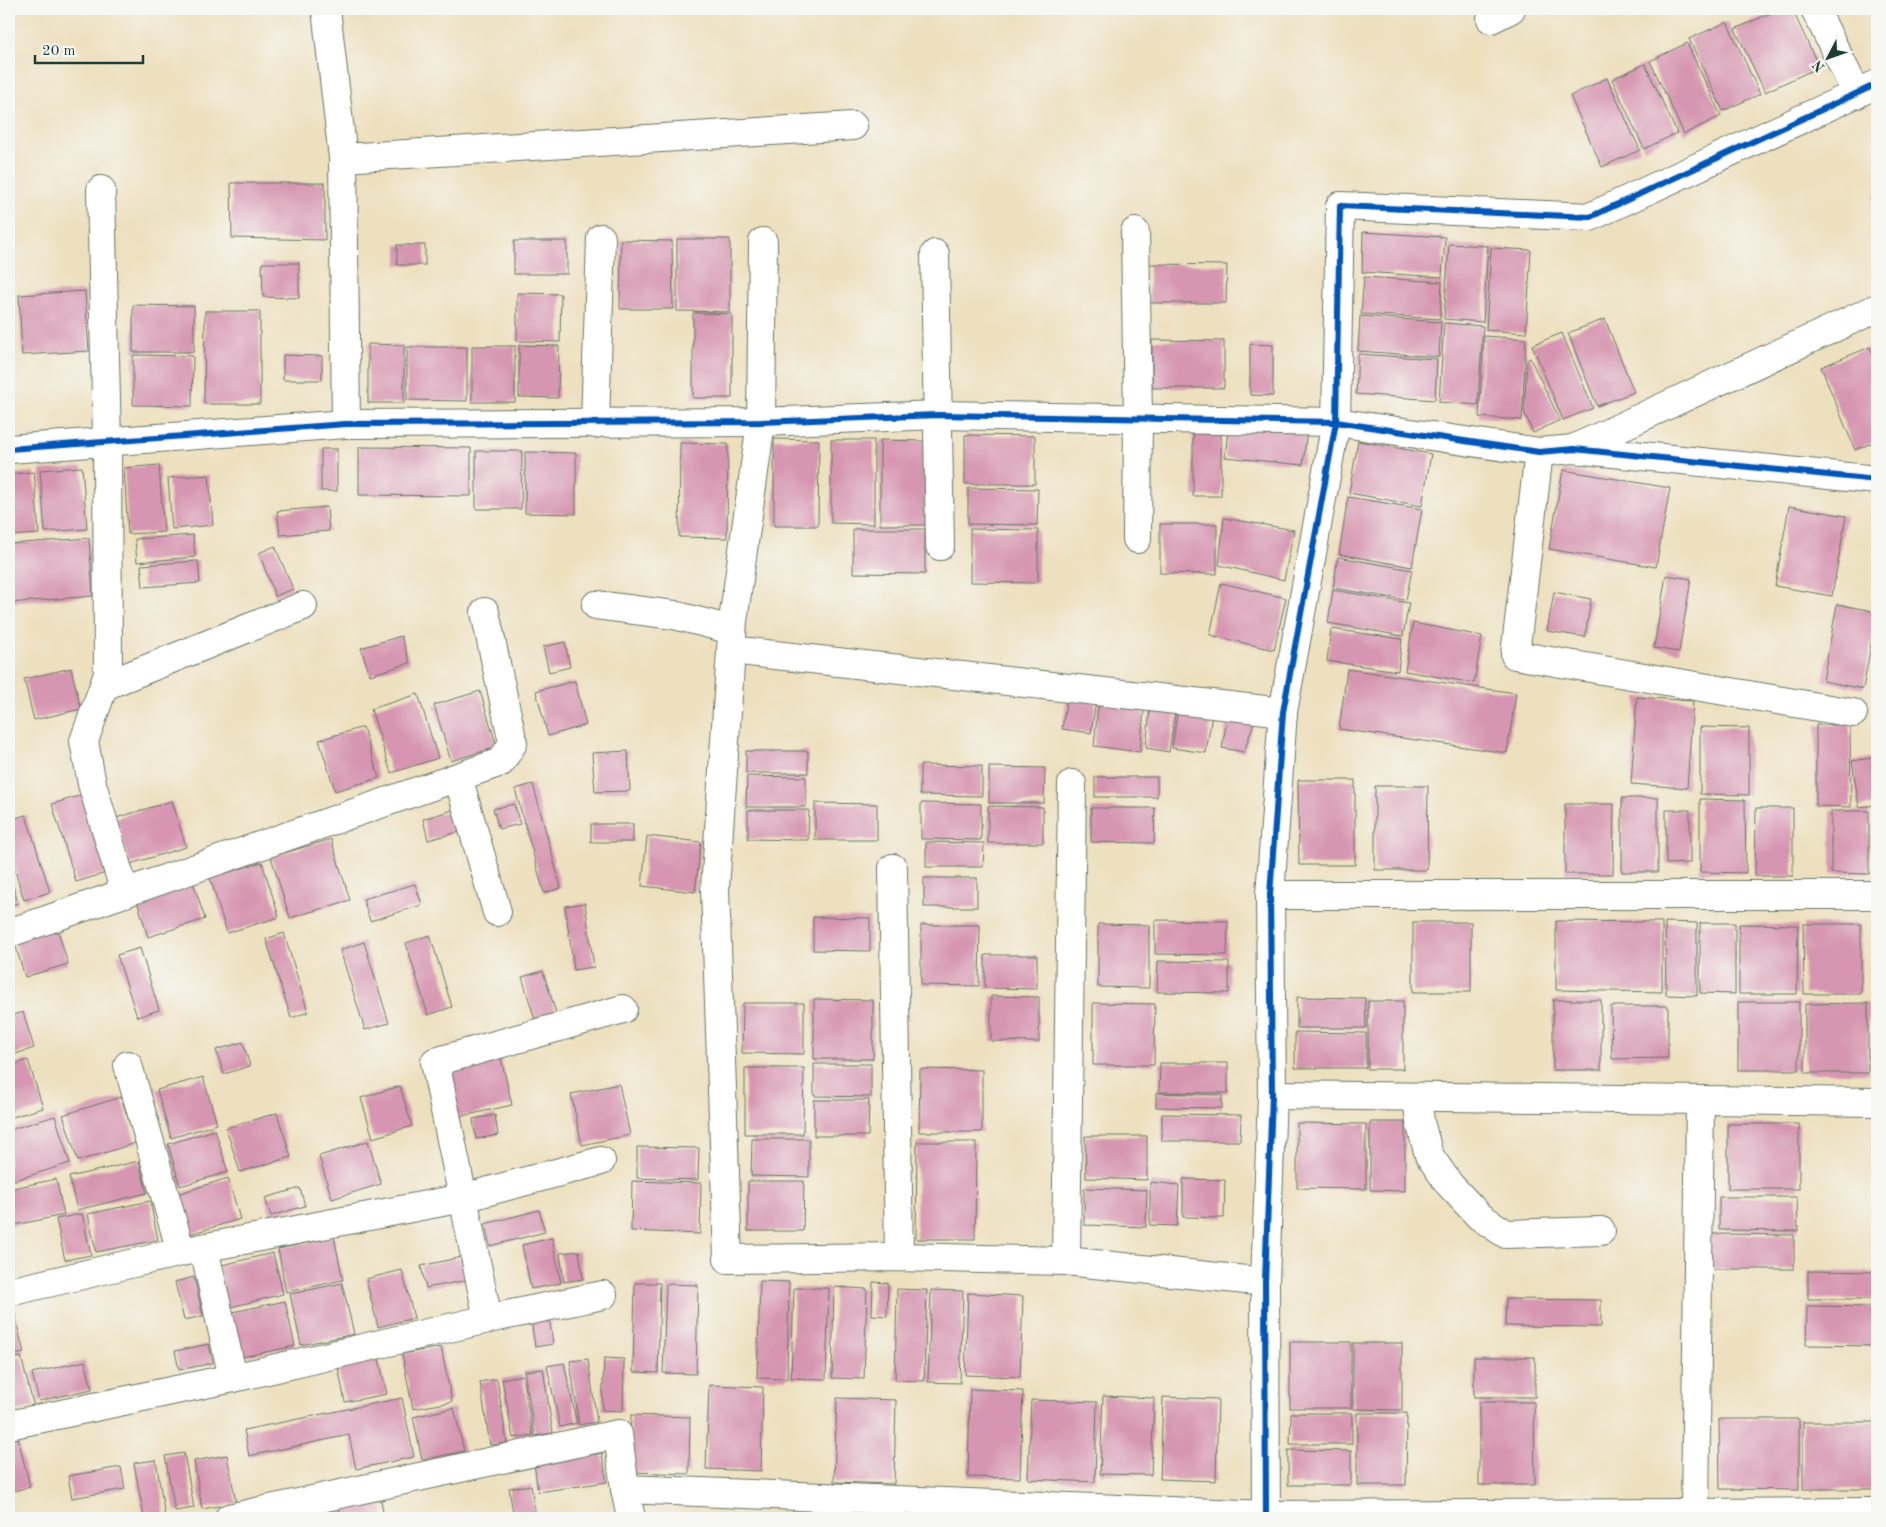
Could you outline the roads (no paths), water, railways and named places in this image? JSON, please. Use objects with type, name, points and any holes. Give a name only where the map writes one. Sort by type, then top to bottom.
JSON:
[{"type":"street","points":[[326,9],[343,158],[346,424]]},
{"type":"street","points":[[1266,1516],[1266,1282],[1272,1095],[1270,895],[1283,712],[1336,422],[1340,206],[1590,217],[1867,89],[1815,9]]},
{"type":"street","points":[[343,158],[853,126]]},
{"type":"street","points":[[101,190],[107,442],[108,674],[84,741],[92,784],[125,893]]},
{"type":"street","points":[[1135,232],[1138,418],[1137,539]]},
{"type":"street","points":[[595,424],[601,238]]},
{"type":"street","points":[[763,242],[762,422],[732,640],[715,889],[728,1260],[899,1257],[1066,1261],[1266,1282]]},
{"type":"street","points":[[935,254],[940,546]]},
{"type":"street","points":[[1574,449],[1877,308]]},
{"type":"street","points":[[9,449],[346,424],[762,422],[938,415],[1138,418],[1336,422],[1539,452],[1574,449],[1877,480]]},
{"type":"street","points":[[1539,452],[1515,655],[1853,713]]},
{"type":"street","points":[[596,605],[674,615],[732,640],[1283,712]]},
{"type":"street","points":[[104,686],[303,606]]},
{"type":"street","points":[[9,933],[502,762],[513,743],[485,612]]},
{"type":"street","points":[[458,777],[497,912]]},
{"type":"street","points":[[1066,1261],[1072,784]]},
{"type":"street","points":[[893,868],[899,1257]]},
{"type":"street","points":[[1270,895],[1877,895]]},
{"type":"street","points":[[488,1320],[436,1062],[623,1009]]},
{"type":"street","points":[[128,1065],[192,1250],[233,1378]]},
{"type":"street","points":[[1272,1095],[1877,1102]]},
{"type":"street","points":[[1417,1097],[1420,1122],[1429,1155],[1449,1184],[1479,1216],[1506,1234],[1601,1231]]},
{"type":"street","points":[[1695,1514],[1700,1101]]},
{"type":"street","points":[[11,1286],[463,1198],[601,1161]]},
{"type":"street","points":[[9,1425],[233,1378],[603,1295]]},
{"type":"street","points":[[229,1518],[618,1434],[631,1518]]},
{"type":"street","points":[[625,1489],[1266,1516],[1877,1512]]}]
